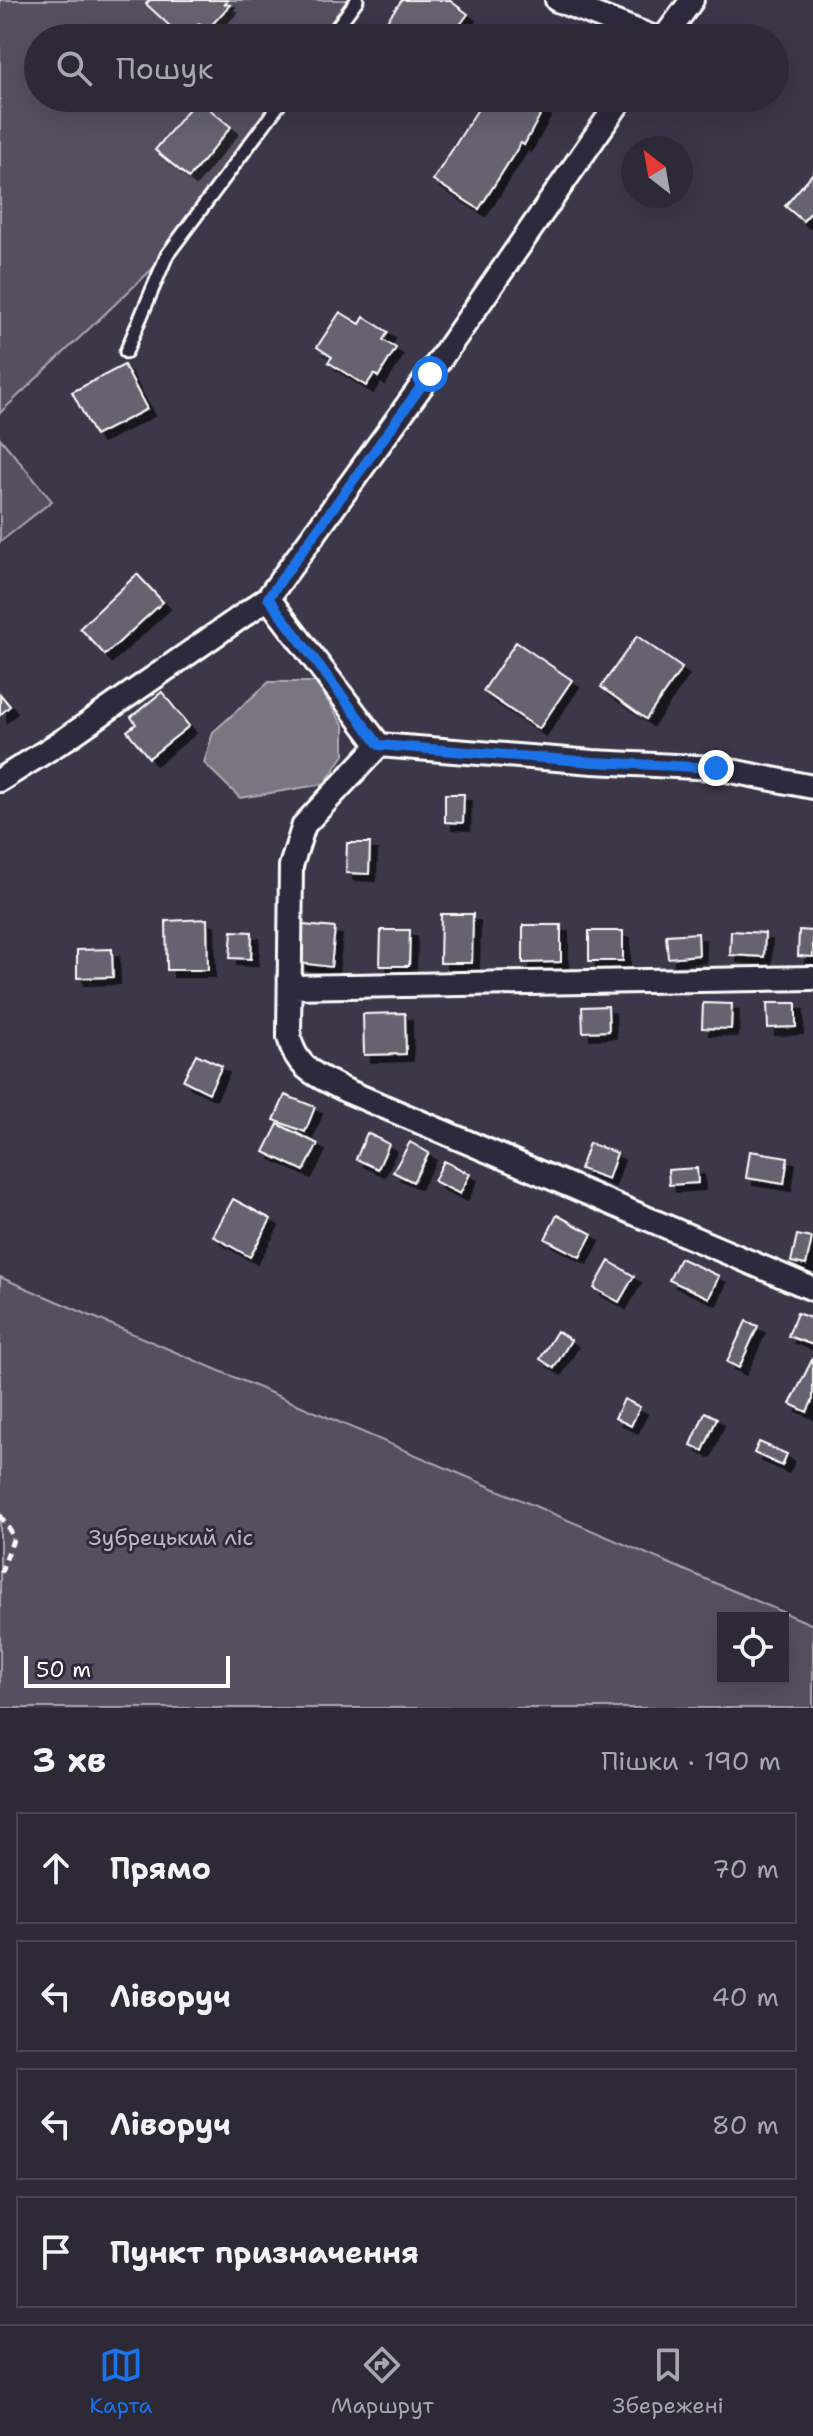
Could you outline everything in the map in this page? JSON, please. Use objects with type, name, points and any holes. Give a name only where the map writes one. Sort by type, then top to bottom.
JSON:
[{"type":"street","points":[[557,0],[619,24]]},
{"type":"street","points":[[674,24],[692,0]]},
{"type":"street","points":[[0,780],[67,738],[268,598],[430,374],[612,112]]},
{"type":"street","points":[[268,598],[379,745],[716,768],[813,787]]},
{"type":"street","points":[[379,745],[304,825],[291,866],[289,1037],[293,1055],[302,1067],[347,1091],[813,1289]]},
{"type":"street","points":[[290,987],[813,978]]},
{"type":"lane","points":[[339,24],[357,0]]},
{"type":"lane","points":[[126,352],[167,255],[274,112]]},
{"type":"path","points":[[0,1515],[14,1537],[0,1575]]},
{"type":"green space","points":[[0,0],[357,0],[339,24],[24,24],[24,112],[274,112],[167,255],[0,413]]},
{"type":"green space","points":[[0,438],[52,501],[0,542]]},
{"type":"green space","name":"Зубрецький ліс","points":[[0,1277],[783,1612],[717,1612],[717,1684],[789,1684],[789,1615],[813,1625],[813,1708],[0,1708]]},
{"type":"shaded area","points":[[269,682],[315,682],[344,726],[344,755],[324,784],[240,798],[204,763],[213,732]]},
{"type":"building","points":[[150,0],[228,0],[225,4],[230,5],[213,24],[168,24],[146,4]]},
{"type":"building","points":[[402,0],[449,0],[468,14],[460,24],[384,24]]},
{"type":"building","points":[[186,112],[213,112],[231,127],[189,178],[155,150]]},
{"type":"building","points":[[476,112],[542,112],[524,145],[521,143],[479,209],[433,180]]},
{"type":"building","points":[[813,173],[813,210],[803,221],[785,206]]},
{"type":"building","points":[[340,312],[360,324],[364,317],[388,332],[383,340],[396,348],[378,377],[374,374],[366,386],[328,362],[332,357],[317,347]]},
{"type":"building","points":[[124,365],[147,409],[95,436],[72,392]]},
{"type":"building","points":[[137,574],[163,602],[105,655],[80,628]]},
{"type":"building","points":[[637,636],[682,668],[646,719],[601,687]]},
{"type":"building","points":[[516,642],[572,680],[539,729],[483,691]]},
{"type":"building","points":[[162,692],[189,726],[149,758],[127,731],[136,724],[131,717]]},
{"type":"building","points":[[0,694],[10,706],[0,715]]},
{"type":"building","points":[[445,794],[464,794],[463,823],[445,822]]},
{"type":"building","points":[[347,843],[370,843],[369,874],[346,873]]},
{"type":"building","points":[[441,914],[473,914],[472,963],[440,963]]},
{"type":"building","points":[[207,919],[208,970],[167,970],[166,921]]},
{"type":"building","points":[[303,925],[335,928],[331,967],[299,963]]},
{"type":"building","points":[[523,925],[561,925],[561,962],[523,963]]},
{"type":"building","points":[[381,930],[410,930],[409,966],[380,966]]},
{"type":"building","points":[[799,930],[813,931],[813,957],[798,956]]},
{"type":"building","points":[[232,931],[252,932],[251,959],[230,958]]},
{"type":"building","points":[[589,931],[623,931],[623,961],[589,961]]},
{"type":"building","points":[[731,931],[765,933],[764,957],[730,955]]},
{"type":"building","points":[[698,933],[699,955],[668,958],[666,935]]},
{"type":"building","points":[[112,949],[113,977],[77,978],[77,950]]},
{"type":"building","points":[[703,1003],[732,1004],[731,1029],[702,1028]]},
{"type":"building","points":[[767,1003],[796,1003],[796,1027],[768,1028]]},
{"type":"building","points":[[608,1006],[609,1031],[583,1032],[582,1007]]},
{"type":"building","points":[[405,1013],[406,1054],[364,1055],[363,1014]]},
{"type":"building","points":[[196,1054],[222,1066],[209,1093],[183,1080]]},
{"type":"building","points":[[285,1095],[315,1107],[305,1132],[274,1120]]},
{"type":"building","points":[[278,1124],[318,1144],[304,1171],[264,1152]]},
{"type":"building","points":[[367,1133],[389,1144],[378,1169],[356,1159]]},
{"type":"building","points":[[410,1142],[429,1153],[413,1182],[393,1172]]},
{"type":"building","points":[[589,1143],[617,1153],[608,1179],[580,1169]]},
{"type":"building","points":[[750,1151],[788,1157],[784,1184],[746,1178]]},
{"type":"building","points":[[444,1161],[470,1174],[460,1194],[434,1181]]},
{"type":"building","points":[[697,1168],[698,1183],[669,1185],[668,1170]]},
{"type":"building","points":[[233,1199],[271,1219],[250,1257],[213,1236]]},
{"type":"building","points":[[557,1215],[592,1234],[580,1257],[545,1239]]},
{"type":"building","points":[[797,1235],[812,1238],[806,1265],[791,1262]]},
{"type":"building","points":[[680,1258],[719,1276],[709,1298],[669,1280]]},
{"type":"building","points":[[609,1261],[634,1276],[619,1302],[594,1288]]},
{"type":"building","points":[[797,1313],[813,1319],[813,1345],[788,1336]]},
{"type":"building","points":[[746,1321],[758,1326],[739,1368],[727,1362]]},
{"type":"building","points":[[557,1331],[571,1340],[554,1368],[540,1359]]},
{"type":"building","points":[[813,1358],[813,1399],[807,1412],[790,1404]]},
{"type":"building","points":[[624,1399],[640,1407],[631,1426],[615,1418]]},
{"type":"building","points":[[705,1412],[717,1418],[703,1451],[691,1445]]},
{"type":"building","points":[[759,1442],[787,1454],[782,1466],[754,1453]]},
{"type":"route","points":[[430,374],[268,598],[379,745],[716,768]]}]
